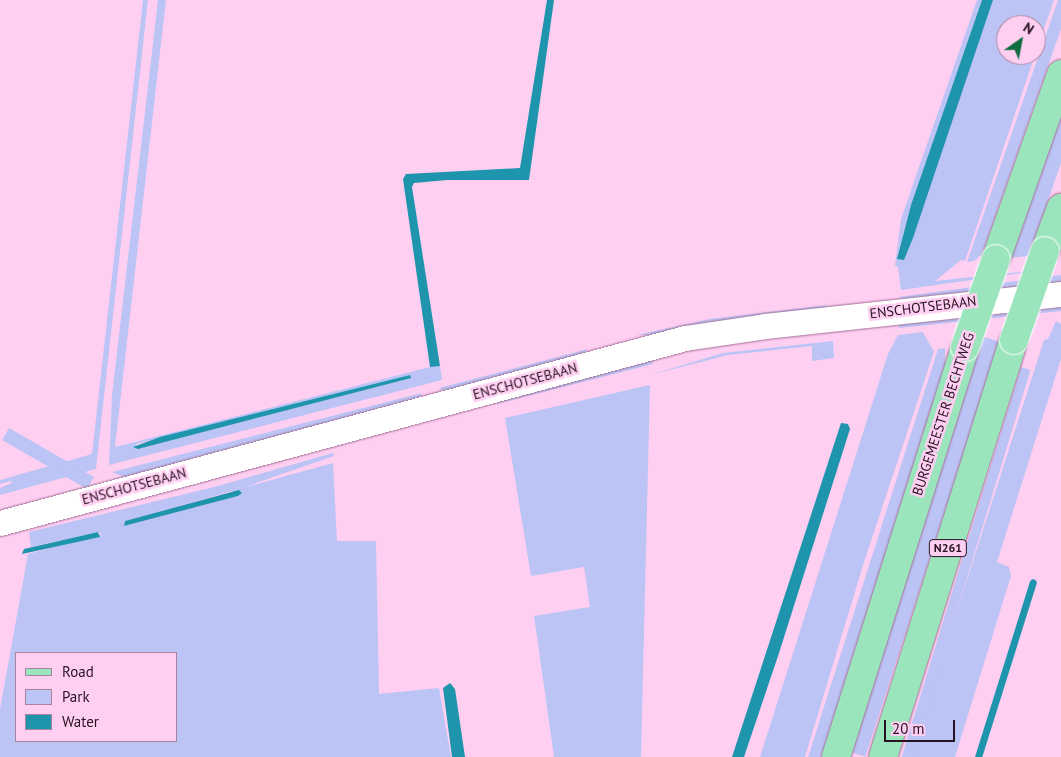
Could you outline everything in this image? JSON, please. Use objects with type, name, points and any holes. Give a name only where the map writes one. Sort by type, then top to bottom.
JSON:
[{"type":"main road","name":"BURGEMEESTER BECHTWEG","points":[[836,757],[965,347],[1061,74]]},
{"type":"main road","name":"N261","points":[[883,757],[1014,340],[1061,208]]},
{"type":"street","name":"ENSCHOTSEBAAN","points":[[0,523],[686,338],[765,326],[1061,294]]},
{"type":"green space","points":[[143,0],[148,0],[96,469],[0,495],[0,488],[12,483],[11,481],[0,484],[0,480],[92,454]]},
{"type":"green space","points":[[158,0],[166,0],[115,447],[430,367],[440,366],[442,380],[109,465],[112,395]],"holes":[[[410,375],[410,378],[138,449],[136,444]]]},
{"type":"green space","points":[[977,0],[982,0],[911,205],[897,258],[923,208],[993,0],[1054,0],[1046,23],[1046,15],[996,15],[996,65],[1032,65],[965,261],[961,260],[935,281],[1049,269],[901,290],[898,267],[895,266],[901,219]]},
{"type":"green space","points":[[1058,0],[1061,0],[1061,29],[982,254],[974,261],[967,262],[1035,65],[1046,65],[1046,35]]},
{"type":"green space","points":[[1061,111],[1061,163],[1029,256],[1010,258]]},
{"type":"green space","points":[[1061,275],[1061,284],[902,300],[899,297]]},
{"type":"green space","points":[[1053,303],[1061,307],[1061,311],[899,328],[898,320]]},
{"type":"green space","points":[[827,305],[826,309],[662,335],[637,335],[710,319]]},
{"type":"green space","points":[[1056,321],[1061,324],[1061,359],[997,562],[1009,567],[1011,576],[955,757],[910,757],[1044,340],[1048,339]]},
{"type":"green space","points":[[923,332],[934,352],[864,562],[805,757],[760,757],[888,354],[898,335]]},
{"type":"green space","points":[[981,336],[1000,342],[865,757],[846,750]]},
{"type":"green space","points":[[833,341],[834,358],[812,361],[812,346],[728,355],[650,375],[723,353]]},
{"type":"green space","points":[[945,348],[945,365],[821,757],[808,757],[938,349]]},
{"type":"green space","points":[[588,349],[581,356],[446,392],[439,388]]},
{"type":"green space","points":[[652,357],[653,364],[496,404],[495,398]]},
{"type":"green space","points":[[1021,367],[1031,370],[912,757],[902,757]]},
{"type":"green space","points":[[650,385],[641,757],[554,757],[534,616],[590,607],[584,567],[531,576],[505,418]]},
{"type":"green space","points":[[422,393],[419,400],[127,478],[112,472]]},
{"type":"green space","points":[[9,428],[94,477],[87,489],[2,440]]},
{"type":"green space","points":[[333,453],[334,456],[242,488],[333,463],[337,541],[376,541],[379,694],[439,688],[451,757],[0,757],[0,709],[28,554],[102,534],[98,532],[31,547],[29,532],[214,487]],"holes":[[[232,491],[238,496],[124,526],[125,521]]]},
{"type":"water","points":[[547,0],[554,0],[529,180],[447,180],[414,183],[412,187],[440,366],[430,367],[403,179],[406,174],[520,168]]},
{"type":"water","points":[[982,0],[993,0],[913,238],[904,260],[897,259],[911,205]]},
{"type":"water","points":[[410,375],[411,378],[138,449],[133,447],[160,437]]},
{"type":"water","points":[[841,423],[848,424],[850,429],[779,653],[744,757],[732,757]]},
{"type":"water","points":[[239,490],[242,493],[238,496],[124,526],[125,521]]},
{"type":"water","points":[[98,532],[100,537],[22,554],[24,549]]},
{"type":"water","points":[[450,683],[455,689],[465,757],[452,757],[443,688]]},
{"type":"waterway","points":[[978,757],[1033,582]]}]
